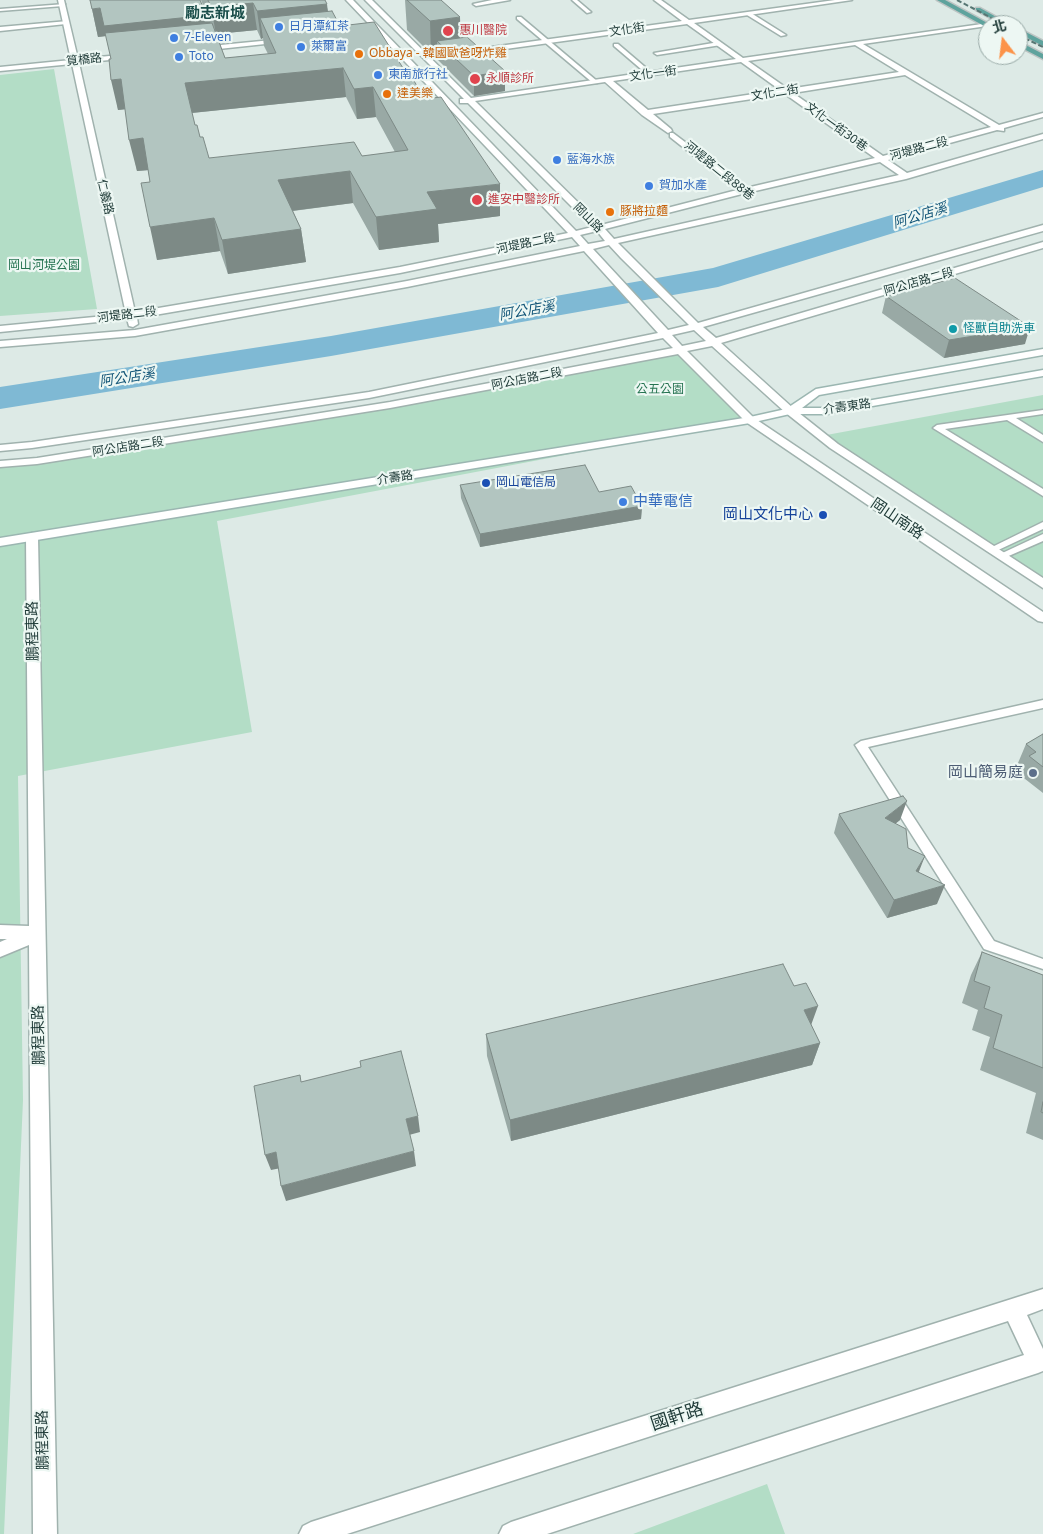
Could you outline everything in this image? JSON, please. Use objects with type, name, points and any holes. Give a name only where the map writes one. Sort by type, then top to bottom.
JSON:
[{"type":"main road","points":[[940,0],[978,21]]},
{"type":"main road","points":[[969,4],[990,15]]},
{"type":"main road","points":[[1028,35],[1043,44]]},
{"type":"main road","points":[[1028,48],[1043,57]]},
{"type":"street","name":"岡山路","points":[[349,0],[371,29],[406,60],[449,103],[574,234],[680,350],[750,420]]},
{"type":"street","name":"岡山路","points":[[368,0],[598,227],[624,256],[685,316],[790,411]]},
{"type":"street","points":[[476,4],[507,0]]},
{"type":"street","name":"文化一街30巷","points":[[657,0],[906,176]]},
{"type":"street","name":"文化街","points":[[454,54],[849,0]]},
{"type":"street","name":"仁義路","points":[[62,2],[135,333]]},
{"type":"street","points":[[371,29],[395,26]]},
{"type":"street","name":"文化一街","points":[[449,103],[978,26]]},
{"type":"street","points":[[191,50],[286,37]]},
{"type":"street","points":[[196,42],[257,40]]},
{"type":"street","points":[[856,44],[998,128],[1025,141]]},
{"type":"street","name":"筧橋路","points":[[0,69],[130,49]]},
{"type":"street","name":"筧橋路","points":[[0,62],[142,55]]},
{"type":"street","points":[[406,60],[436,56]]},
{"type":"street","name":"文化二街","points":[[645,113],[905,72]]},
{"type":"street","name":"河堤路二段88巷","points":[[607,80],[645,113],[763,207]]},
{"type":"street","name":"河堤路二段","points":[[0,329],[131,316],[400,270],[574,234],[881,159],[1043,115]]},
{"type":"street","name":"河堤路二段","points":[[0,344],[135,333],[407,284],[612,242],[906,176],[1043,136]]},
{"type":"street","name":"阿公店路二段","points":[[0,448],[369,395],[667,334],[1043,228]]},
{"type":"street","name":"阿公店路二段","points":[[0,464],[36,461],[390,405],[680,350],[715,342],[1043,245]]},
{"type":"street","name":"介壽東路","points":[[790,411],[816,392],[1043,352]]},
{"type":"street","name":"介壽東路","points":[[790,411],[827,411],[1043,373]]},
{"type":"street","name":"介壽路","points":[[0,542],[750,420],[790,411]]},
{"type":"street","name":"岡山南路","points":[[790,411],[834,446],[1043,584]]},
{"type":"street","name":"岡山南路","points":[[750,420],[1043,618]]},
{"type":"street","name":"鵬程東路","points":[[32,537],[45,1534]]},
{"type":"street","points":[[0,932],[38,933]]},
{"type":"street","points":[[0,950],[38,933]]},
{"type":"street","name":"國軒路","points":[[311,1534],[1043,1300]]},
{"type":"street","points":[[511,1534],[1041,1361],[1013,1309]]},
{"type":"lane","points":[[574,0],[589,12]]},
{"type":"lane","points":[[0,10],[62,2]]},
{"type":"lane","points":[[749,14],[783,35]]},
{"type":"lane","points":[[519,18],[595,82]]},
{"type":"lane","points":[[0,29],[66,22]]},
{"type":"lane","points":[[1035,39],[1043,38]]},
{"type":"lane","points":[[657,53],[719,44]]},
{"type":"lane","points":[[616,45],[650,74]]},
{"type":"lane","points":[[1043,412],[937,428],[1043,493]]},
{"type":"lane","points":[[1008,417],[1043,439]]},
{"type":"lane","points":[[996,553],[1043,525]]},
{"type":"lane","points":[[996,553],[1043,537]]},
{"type":"lane","points":[[1043,704],[861,745],[988,945],[1043,964]]},
{"type":"green space","name":"岡山河堤公園","points":[[54,69],[97,309],[0,316],[0,75]]},
{"type":"green space","name":"公五公園","points":[[680,350],[750,420],[217,521],[252,732],[18,776],[23,1100],[4,1534],[0,1534],[0,464],[390,405]]},
{"type":"green space","points":[[1043,395],[1043,583],[821,436]]},
{"type":"green space","points":[[767,1484],[785,1534],[633,1534]]},
{"type":"building","points":[[90,0],[200,0],[206,14],[209,15],[104,26],[100,8],[92,9]]},
{"type":"building","points":[[208,0],[325,0],[327,4],[257,11],[253,3],[211,7]]},
{"type":"building","points":[[407,0],[441,0],[460,17],[430,21]]},
{"type":"building","points":[[332,11],[340,26],[374,22],[425,99],[441,97],[500,184],[427,192],[437,209],[376,217],[350,171],[278,180],[301,229],[222,240],[214,218],[150,227],[141,183],[150,182],[143,138],[129,140],[121,79],[111,80],[109,59],[111,59],[105,33],[212,23],[225,58],[276,53],[260,18]],"holes":[[[343,68],[354,89],[373,87],[408,150],[362,156],[354,142],[209,158],[203,137],[200,137],[197,125],[195,125],[185,83]]]},
{"type":"building","points":[[467,37],[505,71],[474,76],[437,41]]},
{"type":"building","points":[[955,278],[1030,327],[949,340],[886,296]]},
{"type":"building","points":[[585,465],[599,492],[631,486],[642,506],[480,534],[460,485]]},
{"type":"building","points":[[1043,734],[1043,767],[1029,756],[1036,752],[1026,744]]},
{"type":"building","points":[[903,796],[907,801],[885,818],[906,829],[908,848],[925,856],[916,871],[945,885],[894,900],[839,814]]},
{"type":"building","points":[[982,952],[1043,975],[1043,1068],[993,1048],[1002,1015],[984,1008],[990,987],[974,981]]},
{"type":"building","points":[[783,964],[794,986],[806,983],[818,1006],[804,1010],[820,1043],[510,1120],[486,1034]]},
{"type":"building","points":[[401,1051],[418,1116],[406,1119],[414,1151],[281,1186],[276,1152],[265,1155],[254,1086],[300,1075],[301,1082],[361,1067],[360,1061]]},
{"type":"waterway","name":"阿公店溪","points":[[0,398],[331,346],[718,277],[1043,178]]},
{"type":"railway","points":[[957,0],[986,15]]},
{"type":"railway","points":[[1028,40],[1043,47]]},
{"type":"place","name":"日月潭紅茶","points":[[279,27]]},
{"type":"place","name":"惠川醫院","points":[[448,31]]},
{"type":"place","name":"7-Eleven","points":[[174,38]]},
{"type":"place","name":"萊爾富","points":[[301,47]]},
{"type":"place","name":"Obbaya - 韓國歐爸呀炸雞","points":[[359,54]]},
{"type":"place","name":"Toto","points":[[179,57]]},
{"type":"place","name":"東南旅行社","points":[[378,75]]},
{"type":"place","name":"永順診所","points":[[475,79]]},
{"type":"place","name":"達美樂","points":[[387,94]]},
{"type":"place","name":"藍海水族","points":[[557,160]]},
{"type":"place","name":"賀加水產","points":[[649,186]]},
{"type":"place","name":"進安中醫診所","points":[[477,200]]},
{"type":"place","name":"豚將拉麵","points":[[610,212]]},
{"type":"place","name":"怪獸自助洗車","points":[[953,329]]},
{"type":"place","name":"岡山電信局","points":[[486,483]]},
{"type":"place","name":"中華電信","points":[[623,502]]},
{"type":"place","name":"岡山文化中心","points":[[823,515]]},
{"type":"place","name":"岡山簡易庭","points":[[1033,773]]},
{"type":"district","name":"勵志新城","points":[[215,14]]}]
